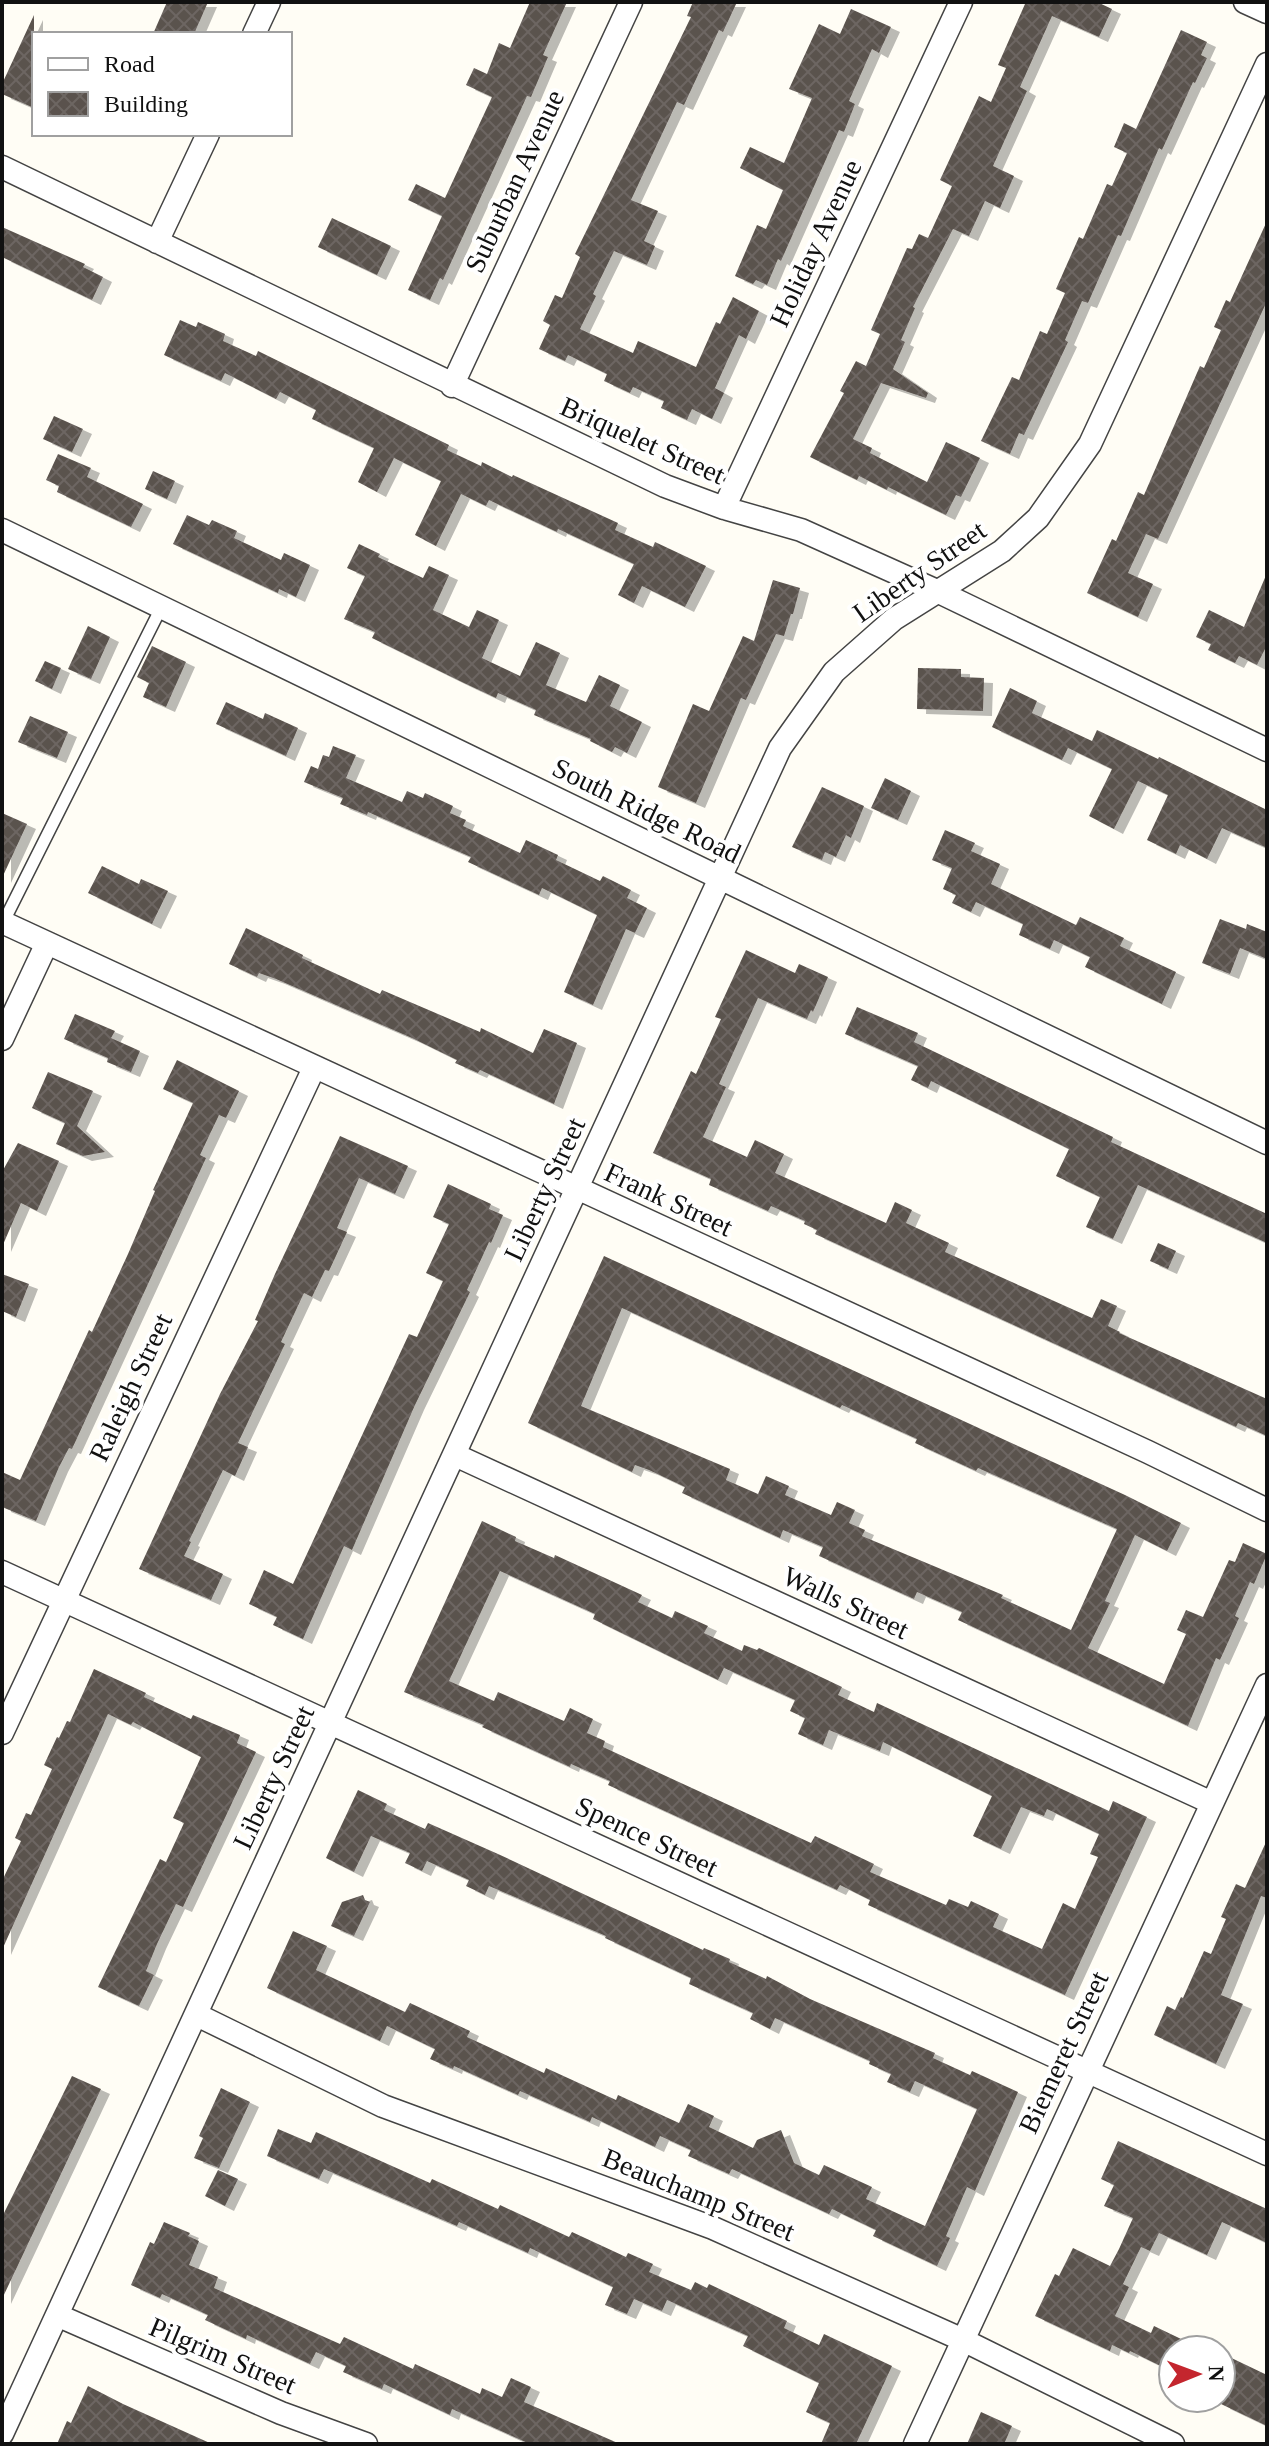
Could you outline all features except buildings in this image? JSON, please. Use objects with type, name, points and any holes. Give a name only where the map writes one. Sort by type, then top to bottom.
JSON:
[{"type":"street","points":[[255,32],[269,2]]},
{"type":"street","name":"Suburban Avenue","points":[[452,386],[631,2]]},
{"type":"street","name":"Holiday Avenue","points":[[724,508],[961,2]]},
{"type":"street","points":[[1245,2],[1267,12]]},
{"type":"street","name":"Liberty Street","points":[[2,2434],[780,748],[834,672],[894,619],[1002,551],[1038,518],[1090,444],[1267,64]]},
{"type":"street","points":[[157,242],[207,136]]},
{"type":"street","name":"Briquelet Street","points":[[2,167],[665,486],[724,508],[801,530],[939,592],[1267,750]]},
{"type":"street","name":"South Ridge Road","points":[[2,530],[1267,1143]]},
{"type":"street","name":"Frank Street","points":[[3,923],[1148,1452],[1267,1510]]},
{"type":"street","points":[[2,1039],[47,943]]},
{"type":"street","name":"Raleigh Street","points":[[2,1733],[314,1068]]},
{"type":"street","name":"Walls Street","points":[[455,1455],[1212,1803]]},
{"type":"street","name":"Spence Street","points":[[2,1572],[1267,2154]]},
{"type":"street","name":"Biemeret Street","points":[[915,2444],[1267,1685]]},
{"type":"street","name":"Beauchamp Street","points":[[197,2015],[383,2106],[713,2228],[963,2340],[1173,2444]]},
{"type":"street","name":"Pilgrim Street","points":[[59,2316],[281,2413],[366,2444]]},
{"type":"lane","points":[[3,923],[161,608]]}]
